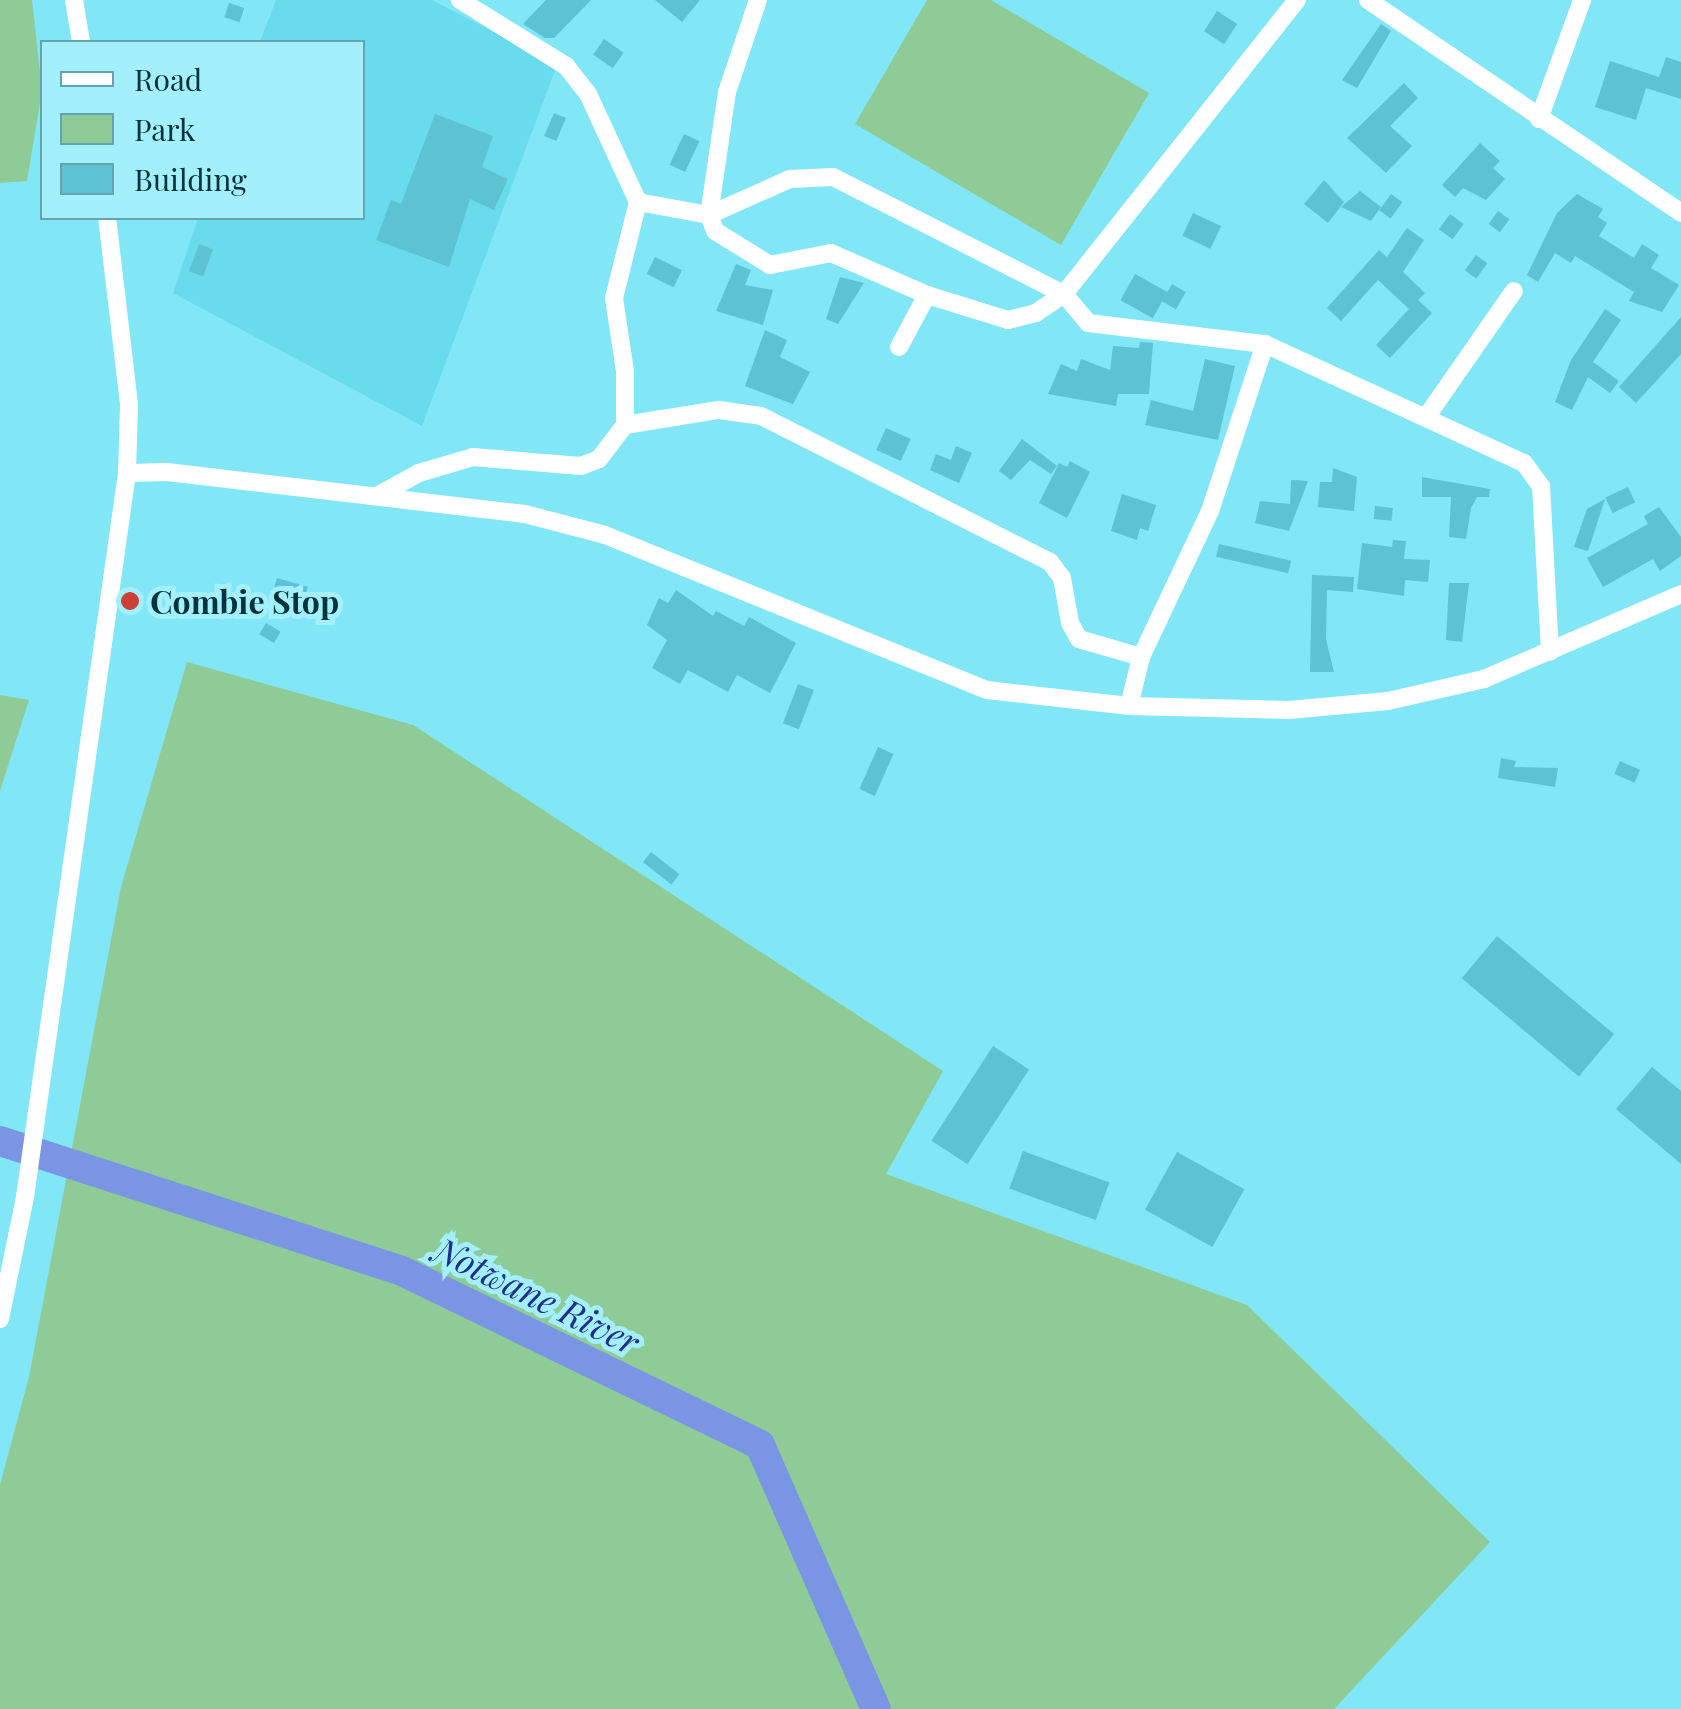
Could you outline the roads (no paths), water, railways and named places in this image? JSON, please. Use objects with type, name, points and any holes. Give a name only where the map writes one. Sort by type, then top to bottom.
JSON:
[{"type":"street","points":[[74,0],[81,40]]},
{"type":"street","points":[[376,496],[419,473],[473,457],[581,466],[599,459],[625,425],[626,371],[614,298],[638,202],[588,94],[566,66],[460,0]]},
{"type":"street","points":[[758,0],[727,92],[710,216],[723,241],[761,262],[780,265],[831,253],[927,295],[1008,320],[1036,313],[1064,294],[1297,0]]},
{"type":"street","points":[[1368,0],[1681,213]]},
{"type":"street","points":[[1539,118],[1582,0]]},
{"type":"street","points":[[638,202],[710,216],[790,180],[833,177],[1064,294],[1088,324],[1265,344],[1524,463],[1536,476],[1550,652]]},
{"type":"street","points":[[0,1319],[25,1197],[40,1068],[127,474],[129,404],[106,220]]},
{"type":"street","points":[[1427,416],[1514,291]]},
{"type":"street","points":[[899,348],[927,295]]},
{"type":"street","points":[[1129,706],[1141,657],[1210,511],[1265,344]]},
{"type":"street","points":[[625,425],[700,411],[761,416],[1050,562],[1062,578],[1079,639],[1141,657]]},
{"type":"street","points":[[127,474],[376,496],[525,514],[605,535],[987,690],[1129,706],[1289,710],[1388,701],[1484,679],[1681,594]]},
{"type":"waterway","name":"Notwane River","points":[[0,1141],[402,1271],[760,1445],[876,1709]]},
{"type":"place","name":"Combie Stop","points":[[130,601]]}]
